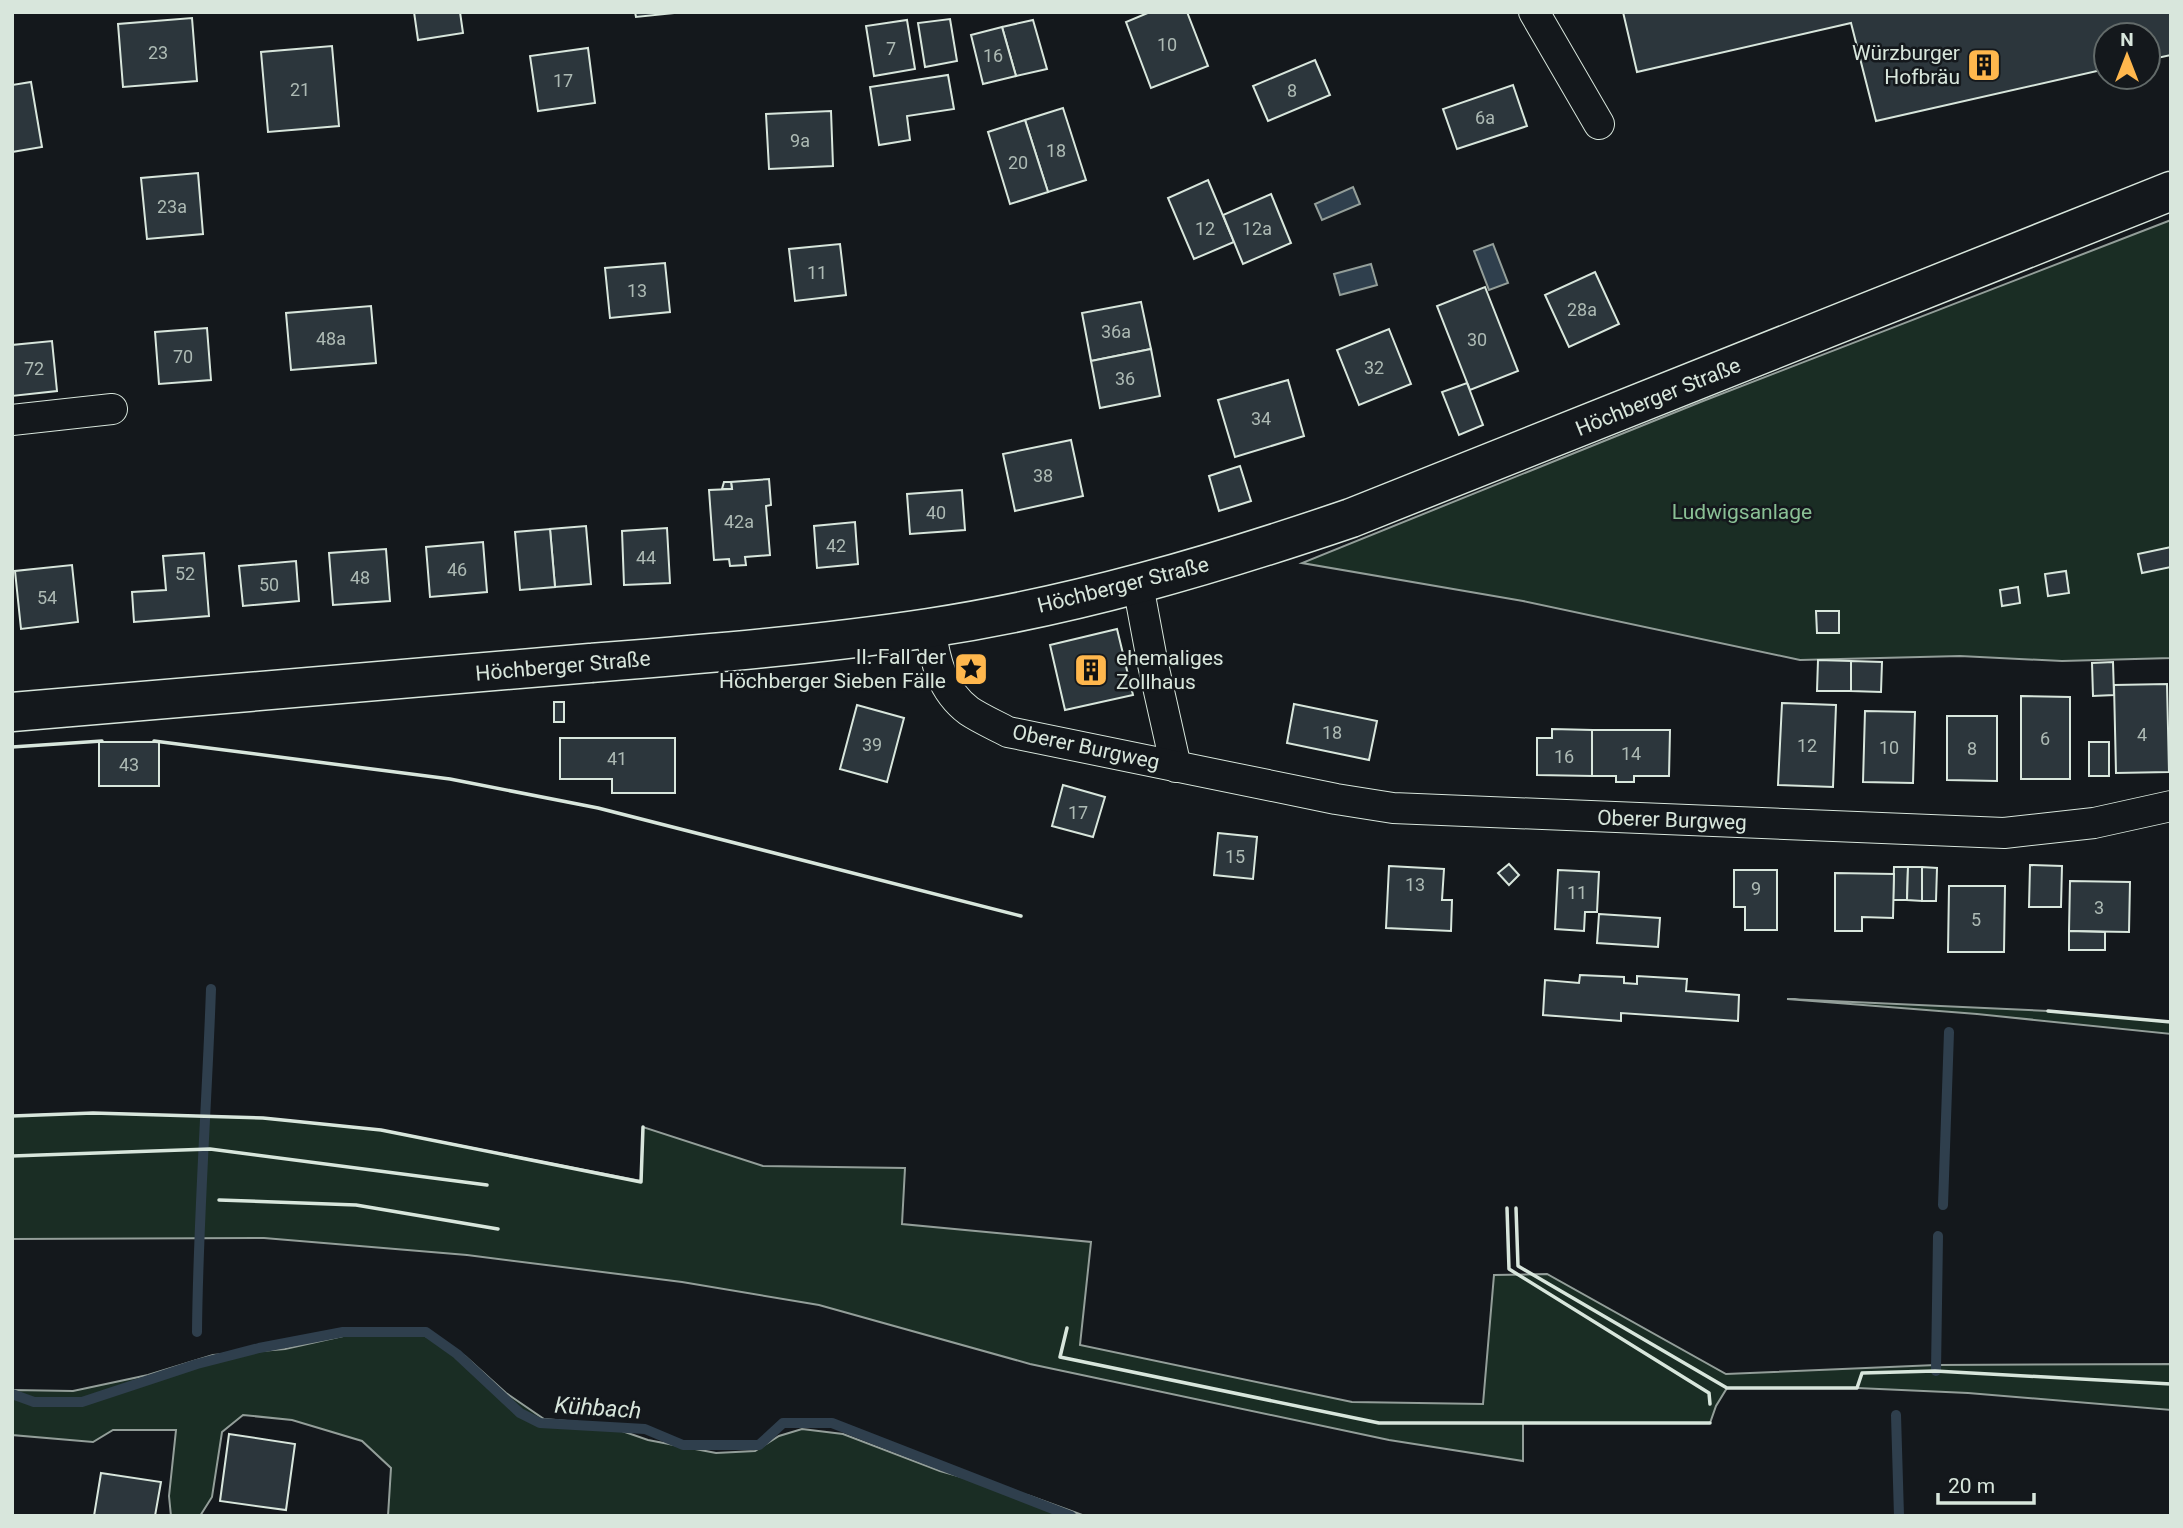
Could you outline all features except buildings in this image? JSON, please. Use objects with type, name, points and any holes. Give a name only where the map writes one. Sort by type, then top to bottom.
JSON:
[{"type":"main road","name":"Höchberger Straße","points":[[12,712],[767,648],[930,628],[1138,585],[1249,553],[1351,518],[2171,191]]},
{"type":"street","points":[[1534,12],[1599,124]]},
{"type":"street","points":[[12,420],[112,409]]},
{"type":"street","name":"Oberer Burgweg","points":[[1138,585],[1176,766]]},
{"type":"street","name":"Oberer Burgweg","points":[[930,628],[936,663],[949,690],[968,710],[1008,732],[1393,808],[2004,833],[2094,823],[2171,806]]},
{"type":"green space","name":"Ludwigsanlage","points":[[2171,220],[2171,658],[2062,661],[1960,656],[1800,660],[1523,601],[1302,563],[1703,401]]},
{"type":"green space","points":[[1787,999],[2048,1011],[2171,1022],[2171,1034],[1977,1014]]},
{"type":"green space","points":[[93,1113],[263,1118],[381,1130],[641,1181],[643,1127],[763,1166],[905,1168],[902,1224],[1091,1242],[1080,1345],[1352,1402],[1483,1404],[1494,1275],[1547,1274],[1726,1374],[1936,1365],[2171,1364],[2171,1410],[1968,1393],[1857,1388],[1727,1388],[1710,1423],[1523,1423],[1523,1461],[1389,1440],[1030,1364],[819,1305],[682,1282],[467,1255],[264,1238],[12,1239],[12,1116]]},
{"type":"green space","points":[[412,1329],[465,1356],[506,1393],[544,1419],[602,1424],[648,1440],[716,1453],[755,1451],[779,1436],[802,1429],[843,1434],[940,1471],[1030,1496],[1085,1516],[388,1516],[391,1468],[362,1441],[292,1420],[243,1415],[222,1432],[212,1497],[200,1516],[171,1516],[169,1496],[176,1430],[113,1430],[93,1442],[12,1435],[12,1390],[73,1391],[148,1375],[213,1355],[285,1349],[370,1330]]},
{"type":"water","points":[[1353,187],[1360,204],[1322,220],[1315,204]]},
{"type":"water","points":[[1493,244],[1508,283],[1489,290],[1474,251]]},
{"type":"water","points":[[1371,264],[1377,285],[1340,295],[1334,274]]},
{"type":"waterway","points":[[197,1332],[211,989]]},
{"type":"waterway","points":[[1943,1205],[1949,1032]]},
{"type":"waterway","points":[[1936,1371],[1938,1236]]},
{"type":"waterway","name":"Kühbach","points":[[12,1394],[34,1402],[82,1402],[197,1364],[259,1348],[343,1332],[426,1332],[457,1354],[520,1413],[540,1423],[645,1429],[683,1445],[759,1445],[783,1423],[832,1423],[1071,1516]]},
{"type":"waterway","points":[[1896,1415],[1899,1516]]},
{"type":"wall","points":[[12,747],[102,741]]},
{"type":"wall","points":[[154,741],[450,779],[598,808],[1021,916]]},
{"type":"wall","points":[[2048,1011],[2171,1022]]},
{"type":"wall","points":[[12,1116],[93,1113],[263,1118],[381,1130],[641,1182],[643,1127]]},
{"type":"wall","points":[[12,1156],[210,1149],[487,1185]]},
{"type":"wall","points":[[219,1200],[356,1205],[498,1229]]},
{"type":"wall","points":[[1507,1208],[1509,1269],[1709,1393],[1710,1404]]},
{"type":"wall","points":[[1516,1208],[1518,1266],[1727,1388],[1857,1388],[1862,1373],[1935,1371],[2171,1384]]},
{"type":"wall","points":[[1067,1328],[1060,1357],[1379,1423],[1710,1423]]},
{"type":"place","name":"Würzburger Hofbräu","points":[[1984,65]]},
{"type":"place","name":"II. Fall der Höchberger Sieben Fälle","points":[[971,669]]},
{"type":"place","name":"ehemaliges Zollhaus","points":[[1091,670]]}]
